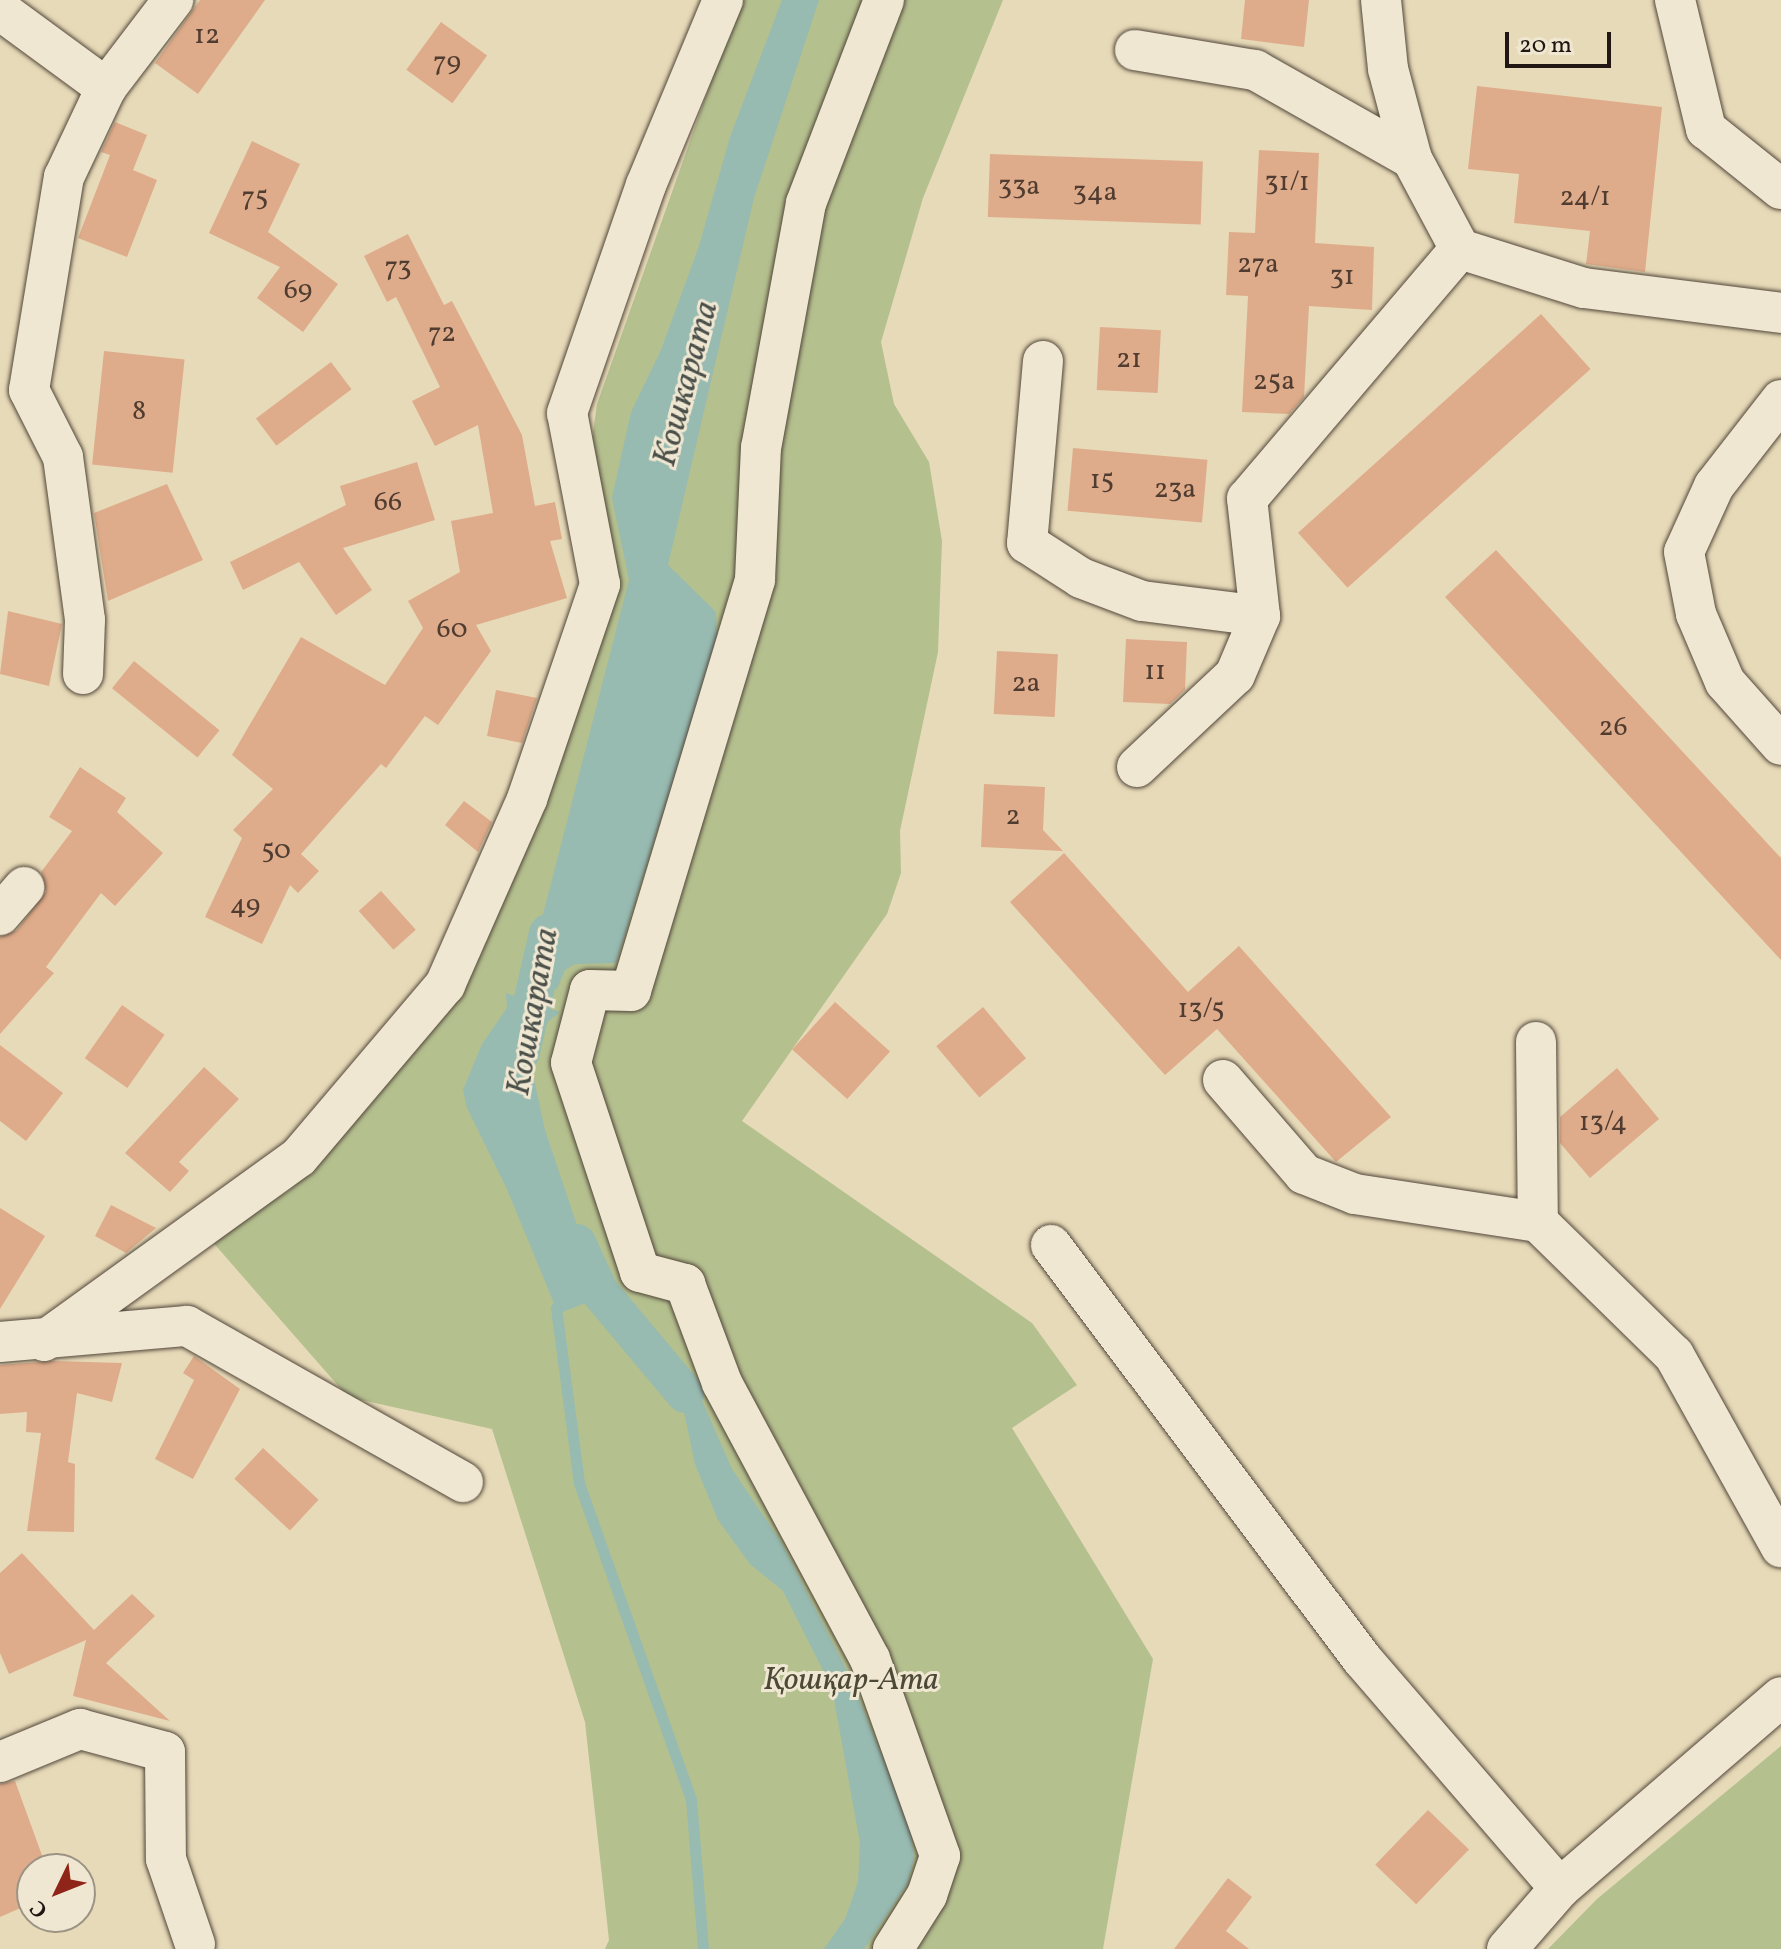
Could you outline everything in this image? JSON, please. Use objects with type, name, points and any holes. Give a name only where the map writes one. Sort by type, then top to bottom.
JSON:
[{"type":"street","points":[[83,674],[85,620],[63,457],[14,389],[64,177],[106,88],[173,0]]},
{"type":"street","points":[[44,1341],[299,1157],[445,985],[527,799],[600,584],[567,413],[646,185],[723,0]]},
{"type":"street","points":[[884,0],[806,203],[761,447],[755,580],[631,991],[590,990],[571,1063],[640,1272],[685,1284],[722,1383],[870,1659],[940,1856],[927,1895],[893,1949]]},
{"type":"street","points":[[1381,0],[1388,69],[1412,159],[1460,249],[1584,288],[1781,313]]},
{"type":"street","points":[[1675,0],[1706,129],[1781,189]]},
{"type":"street","points":[[0,10],[106,88]]},
{"type":"street","points":[[1135,50],[1255,70],[1412,159]]},
{"type":"street","points":[[1137,767],[1235,675],[1260,616],[1247,499],[1460,249]]},
{"type":"street","points":[[1043,361],[1027,543],[1081,578],[1142,601],[1260,616]]},
{"type":"street","points":[[1781,400],[1714,486],[1684,552],[1696,614],[1725,682],[1781,745]]},
{"type":"street","points":[[1536,1042],[1538,1222]]},
{"type":"street","points":[[1223,1080],[1304,1174],[1355,1194],[1538,1222],[1674,1355],[1781,1547]]},
{"type":"street","points":[[1051,1245],[1362,1659],[1560,1888]]},
{"type":"street","points":[[0,1342],[44,1341],[187,1326],[463,1482]]},
{"type":"street","points":[[1507,1949],[1560,1888],[1781,1697]]},
{"type":"street","points":[[1743,1728],[1781,1742]]},
{"type":"street","points":[[0,1762],[80,1729],[165,1752],[166,1859],[195,1944]]},
{"type":"green space","name":"Қошқар-Ата","points":[[740,0],[1003,0],[923,198],[881,342],[894,404],[929,462],[942,541],[938,652],[900,831],[901,873],[887,914],[742,1121],[1032,1323],[1077,1385],[1012,1428],[1153,1659],[1103,1949],[605,1949],[609,1940],[585,1722],[492,1429],[348,1397],[210,1239],[287,1192],[320,1164],[367,1107],[445,985],[600,584],[586,483],[597,404]]},
{"type":"green space","points":[[1781,1746],[1781,1949],[1548,1949],[1597,1899]]},
{"type":"water","points":[[782,0],[819,0],[754,198],[668,565],[716,612],[717,642],[616,963],[575,964],[565,970],[557,989],[527,977],[629,580],[612,498],[631,412],[661,350],[699,246],[730,137]]},
{"type":"water","points":[[506,993],[560,1012],[540,1028],[530,1061],[545,1130],[599,1291],[556,1308],[506,1187],[467,1108],[463,1090],[482,1044],[507,1008]]},
{"type":"water","points":[[668,1353],[691,1376],[732,1469],[781,1542],[849,1675],[910,1823],[914,1858],[908,1883],[864,1949],[824,1949],[845,1919],[858,1882],[860,1843],[832,1688],[783,1591],[750,1564],[718,1520],[695,1464],[684,1412],[645,1356]]},
{"type":"building","points":[[200,0],[265,0],[198,94],[155,63]]},
{"type":"building","points":[[1245,0],[1309,0],[1304,47],[1241,39]]},
{"type":"building","points":[[441,22],[487,56],[452,103],[406,70]]},
{"type":"building","points":[[1477,86],[1662,107],[1645,272],[1586,264],[1590,231],[1514,223],[1519,174],[1468,169]]},
{"type":"building","points":[[115,122],[147,135],[133,170],[157,180],[127,257],[78,238],[110,155],[101,152]]},
{"type":"building","points":[[252,141],[300,164],[268,232],[338,284],[303,332],[257,298],[280,267],[209,233]]},
{"type":"building","points":[[1259,150],[1319,153],[1315,243],[1374,247],[1372,310],[1309,306],[1304,397],[1289,414],[1242,412],[1248,296],[1226,295],[1229,232],[1255,233]]},
{"type":"building","points":[[990,154],[1203,161],[1201,224],[988,217]]},
{"type":"building","points":[[408,234],[444,305],[452,301],[522,435],[535,506],[555,502],[562,539],[550,541],[567,598],[476,625],[491,651],[438,725],[425,716],[386,768],[381,764],[301,854],[319,871],[298,893],[290,885],[262,944],[205,917],[242,838],[233,830],[273,789],[232,755],[301,637],[385,685],[423,628],[408,601],[460,572],[451,521],[493,513],[478,425],[435,446],[412,401],[440,387],[396,297],[387,302],[364,256]]},
{"type":"building","points":[[1541,314],[1591,369],[1348,588],[1298,533]]},
{"type":"building","points":[[1100,327],[1161,330],[1158,393],[1097,390]]},
{"type":"building","points":[[104,351],[185,359],[173,473],[92,464]]},
{"type":"building","points":[[331,362],[351,389],[276,446],[256,419]]},
{"type":"building","points":[[1073,448],[1207,460],[1202,523],[1068,511]]},
{"type":"building","points":[[417,462],[435,520],[343,548],[372,590],[336,615],[299,562],[243,590],[230,562],[346,505],[340,486]]},
{"type":"building","points":[[167,484],[203,560],[108,601],[94,513]]},
{"type":"building","points":[[1496,550],[1781,858],[1781,960],[1445,597]]},
{"type":"building","points":[[8,611],[62,624],[49,686],[0,674]]},
{"type":"building","points":[[1126,639],[1187,642],[1185,690],[1170,704],[1123,702]]},
{"type":"building","points":[[997,651],[1058,654],[1055,717],[994,714]]},
{"type":"building","points":[[134,661],[219,730],[197,757],[112,688]]},
{"type":"building","points":[[496,690],[537,698],[522,743],[487,736]]},
{"type":"building","points":[[80,767],[126,798],[117,812],[163,853],[115,906],[101,893],[46,967],[54,973],[0,1034],[0,937],[17,930],[46,892],[41,872],[72,831],[49,817]]},
{"type":"building","points":[[984,784],[1045,787],[1043,830],[1063,851],[981,847]]},
{"type":"building","points":[[464,801],[492,822],[478,852],[445,825]]},
{"type":"building","points":[[1064,853],[1188,992],[1239,946],[1391,1117],[1336,1162],[1217,1029],[1165,1075],[1010,902]]},
{"type":"building","points":[[381,891],[416,930],[394,950],[359,911]]},
{"type":"building","points":[[835,1002],[890,1052],[847,1099],[792,1050]]},
{"type":"building","points":[[122,1005],[165,1035],[127,1088],[85,1058]]},
{"type":"building","points":[[983,1007],[1026,1058],[979,1098],[936,1046]]},
{"type":"building","points":[[0,1045],[63,1093],[26,1141],[0,1121]]},
{"type":"building","points":[[204,1067],[239,1099],[179,1162],[189,1171],[170,1192],[125,1153]]},
{"type":"building","points":[[1617,1068],[1659,1119],[1590,1178],[1560,1143],[1560,1117]]},
{"type":"building","points":[[111,1205],[156,1228],[126,1253],[95,1236]]},
{"type":"building","points":[[0,1208],[45,1236],[0,1309]]},
{"type":"building","points":[[194,1356],[240,1389],[193,1479],[155,1459],[194,1380],[183,1373]]},
{"type":"building","points":[[53,1361],[122,1363],[112,1402],[77,1393],[68,1462],[75,1464],[74,1532],[27,1531],[41,1433],[26,1432],[27,1412],[0,1414],[0,1365]]},
{"type":"building","points":[[263,1448],[319,1500],[290,1531],[234,1479]]},
{"type":"building","points":[[22,1553],[94,1630],[132,1594],[155,1616],[106,1663],[170,1721],[73,1696],[86,1640],[9,1674],[0,1653],[0,1573]]},
{"type":"building","points":[[15,1781],[41,1853],[16,1853],[16,1910],[0,1917],[0,1784]]},
{"type":"building","points":[[1428,1810],[1469,1850],[1416,1904],[1375,1865]]},
{"type":"building","points":[[1228,1878],[1252,1897],[1226,1931],[1249,1949],[1174,1949]]},
{"type":"waterway","name":"Кошкарата","points":[[521,1052],[548,933]]},
{"type":"waterway","name":"Кошкарата","points":[[577,1243],[599,1291],[685,1394]]},
{"type":"waterway","points":[[599,1291],[556,1308],[579,1483],[691,1799],[703,1949]]}]
